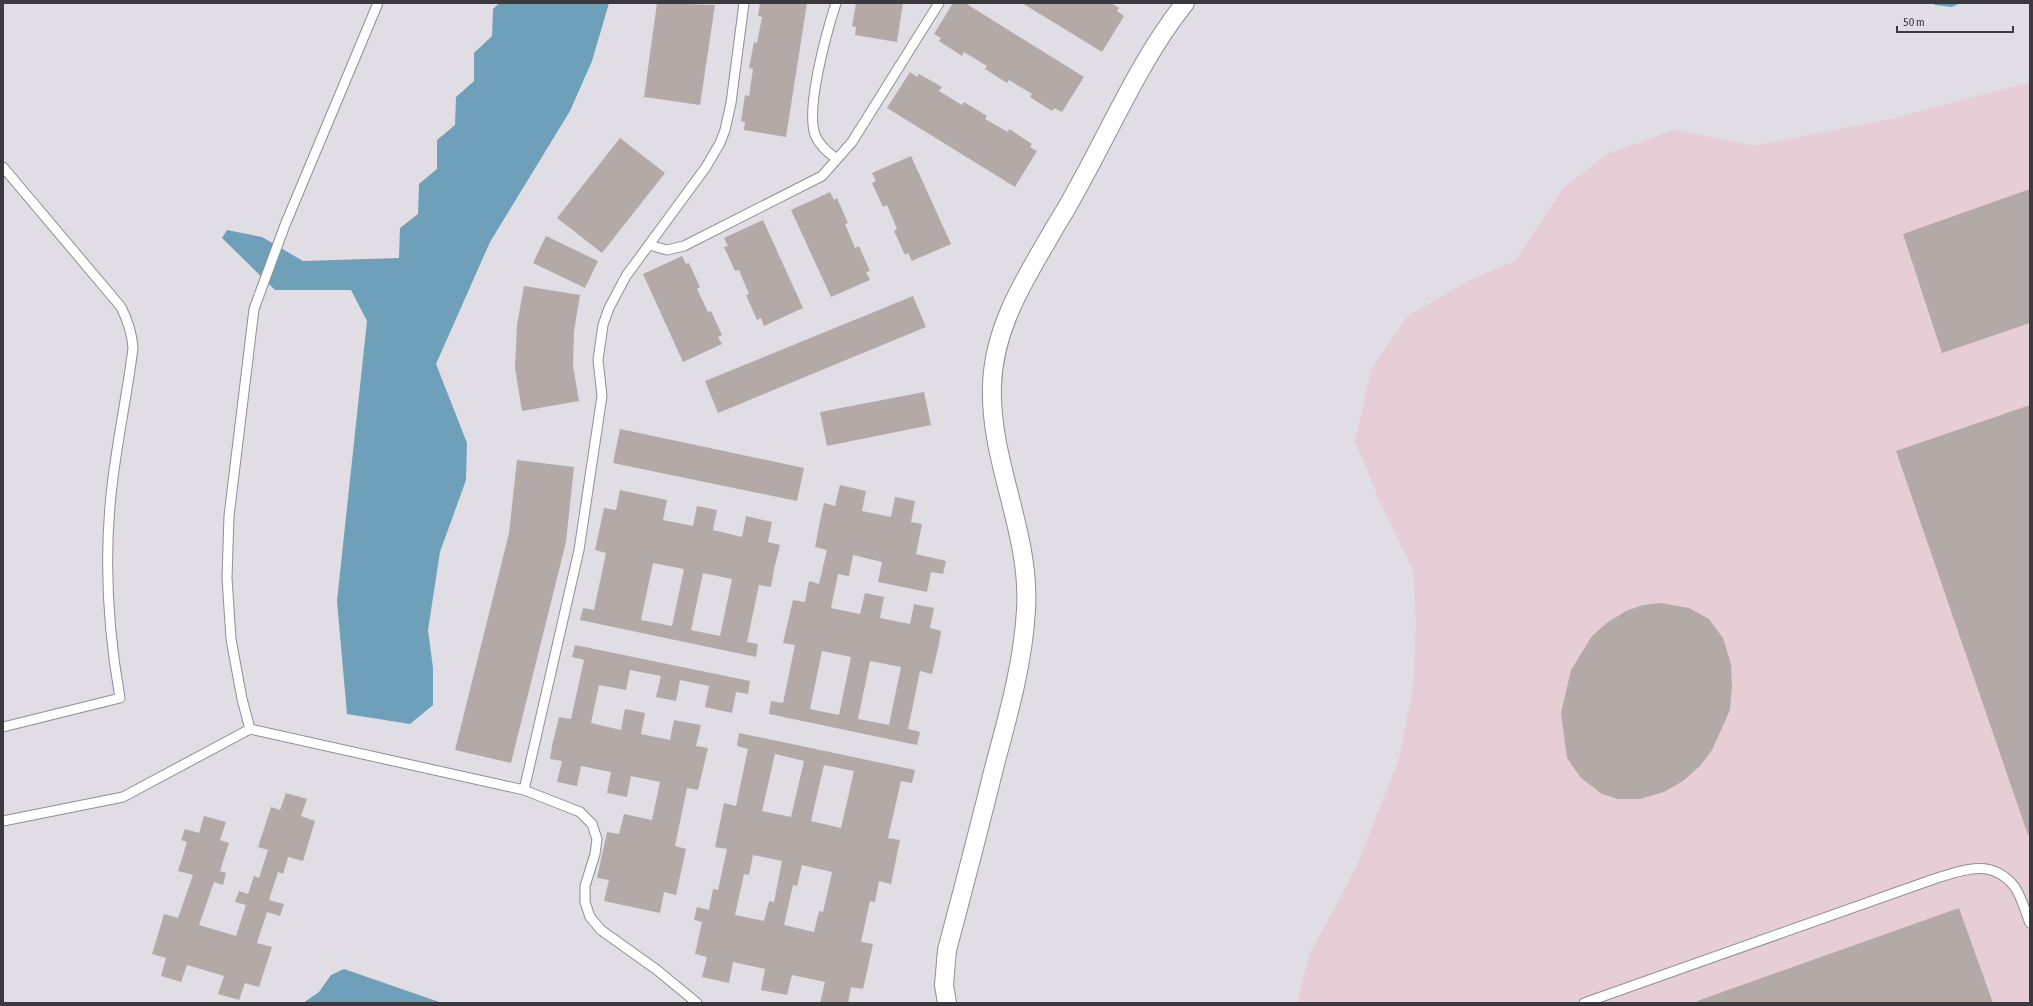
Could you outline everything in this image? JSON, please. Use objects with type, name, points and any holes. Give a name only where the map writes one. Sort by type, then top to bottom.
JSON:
[{"type":"street","points":[[947,1003],[944,985],[947,950],[1012,698],[1022,653],[1026,607],[1025,565],[994,423],[992,384],[998,341],[1014,300],[1035,259],[1058,223],[1150,56],[1185,3]]},
{"type":"lane","points":[[250,729],[233,654],[226,578],[229,516],[254,309],[285,225],[378,3]]},
{"type":"lane","points":[[524,790],[579,550],[602,396],[598,360],[603,325],[616,291],[706,167],[720,143],[731,103],[744,3]]},
{"type":"lane","points":[[836,3],[822,55],[812,122],[816,137],[824,150],[837,159]]},
{"type":"lane","points":[[649,245],[667,250],[684,246],[822,176],[852,142],[939,3]]},
{"type":"lane","points":[[3,166],[121,307],[128,320],[132,334],[133,348],[111,493],[107,561],[110,630],[120,698],[3,726]]},
{"type":"lane","points":[[3,821],[123,796],[250,729],[524,790],[580,812],[592,824],[597,838],[595,854],[585,886],[585,902],[590,917],[601,930],[657,970],[697,1003]]},
{"type":"lane","points":[[1584,1003],[1926,881],[1971,868],[1994,870],[2014,886],[2030,923]]},
{"type":"shaded area","points":[[2030,82],[2030,1003],[1297,1003],[1309,955],[1356,868],[1399,759],[1413,688],[1416,624],[1413,570],[1380,502],[1355,441],[1372,368],[1408,316],[1468,281],[1515,261],[1563,188],[1609,153],[1675,130],[1754,146],[1895,118]]},
{"type":"water","points":[[499,3],[609,3],[592,61],[570,111],[490,242],[436,364],[467,443],[466,480],[440,552],[428,630],[433,668],[433,705],[410,724],[347,714],[337,601],[367,321],[351,290],[275,290],[222,238],[227,230],[262,237],[303,261],[399,258],[400,228],[418,214],[419,184],[437,169],[437,140],[455,125],[456,97],[474,81],[474,53],[492,36],[493,9]]},
{"type":"water","points":[[1933,3],[1960,3],[1952,7],[1935,5]]},
{"type":"water","points":[[344,969],[442,1003],[303,1003],[319,992],[331,975]]},
{"type":"building","points":[[657,3],[715,5],[700,105],[644,97]]},
{"type":"building","points":[[760,3],[807,3],[786,137],[744,130],[745,122],[741,121],[745,95],[749,96],[753,69],[749,68],[754,42],[757,43],[762,17],[758,16]]},
{"type":"building","points":[[856,3],[903,3],[897,42],[855,35],[856,27],[852,26]]},
{"type":"building","points":[[953,3],[965,3],[1084,77],[1062,112],[1054,108],[1052,111],[1030,97],[1032,94],[1009,80],[1007,83],[985,69],[987,66],[964,52],[962,56],[939,41],[941,38],[934,34]]},
{"type":"building","points":[[1022,3],[1111,3],[1119,8],[1117,11],[1124,16],[1102,52]]},
{"type":"building","points":[[910,72],[917,77],[919,74],[942,87],[939,91],[962,105],[964,102],[987,116],[985,119],[1008,132],[1009,129],[1032,144],[1030,147],[1037,151],[1015,187],[887,108]]},
{"type":"building","points":[[620,138],[665,173],[602,253],[557,218]]},
{"type":"building","points":[[911,156],[951,244],[912,261],[908,253],[905,255],[894,231],[897,229],[887,205],[883,207],[872,183],[876,181],[872,173]]},
{"type":"building","points":[[2030,189],[2030,323],[1942,353],[1903,234]]},
{"type":"building","points":[[830,192],[834,200],[837,198],[848,223],[845,224],[855,248],[859,246],[870,271],[866,272],[870,280],[831,297],[791,210]]},
{"type":"building","points":[[763,220],[803,308],[764,326],[761,318],[757,320],[746,295],[749,294],[739,270],[735,271],[724,247],[728,246],[724,238]]},
{"type":"building","points":[[546,236],[598,261],[585,288],[533,263]]},
{"type":"building","points":[[682,256],[686,264],[689,263],[700,287],[697,289],[708,312],[711,311],[722,335],[718,337],[722,344],[683,362],[643,274]]},
{"type":"building","points":[[524,286],[580,295],[574,331],[573,366],[579,401],[522,411],[515,368],[517,325]]},
{"type":"building","points":[[913,296],[926,327],[718,413],[705,381]]},
{"type":"building","points":[[924,392],[931,425],[827,446],[820,412]]},
{"type":"building","points":[[2030,405],[2030,834],[2028,835],[1896,451]]},
{"type":"building","points":[[620,429],[804,468],[797,501],[613,463]]},
{"type":"building","points":[[517,460],[574,467],[566,542],[511,763],[455,750],[509,533]]},
{"type":"building","points":[[840,485],[866,491],[862,511],[891,517],[895,497],[915,501],[911,522],[922,524],[916,554],[946,561],[943,574],[931,572],[927,592],[878,582],[882,562],[853,555],[849,576],[838,574],[831,608],[860,614],[865,593],[884,597],[880,618],[910,624],[914,604],[934,608],[930,628],[941,631],[939,644],[932,674],[920,671],[908,729],[920,732],[917,745],[769,714],[771,701],[783,703],[795,645],[783,643],[793,600],[805,602],[809,581],[819,584],[827,550],[815,547],[821,516],[824,503],[835,506]],"holes":[[[822,651],[851,657],[839,715],[810,709]],[[870,661],[901,667],[889,725],[858,719]]]},
{"type":"building","points":[[620,490],[667,500],[663,520],[693,526],[697,506],[717,510],[713,530],[742,537],[746,516],[772,522],[768,542],[780,545],[771,587],[759,585],[747,642],[758,644],[756,657],[580,620],[583,608],[594,610],[606,553],[595,550],[604,508],[616,510]],"holes":[[[653,563],[684,569],[672,626],[641,620]],[[703,573],[732,579],[720,636],[691,630]]]},
{"type":"building","points":[[1660,603],[1689,608],[1709,619],[1723,638],[1731,664],[1732,686],[1730,710],[1712,750],[1700,766],[1683,781],[1664,792],[1640,799],[1618,799],[1602,794],[1581,778],[1567,758],[1561,713],[1571,670],[1592,636],[1608,622],[1626,611],[1643,605]]},
{"type":"building","points":[[575,645],[750,681],[748,694],[736,692],[732,713],[705,707],[709,686],[680,680],[676,701],[656,697],[661,676],[630,670],[626,690],[599,685],[591,723],[621,730],[625,709],[645,713],[641,734],[670,740],[674,720],[701,725],[696,746],[708,748],[698,790],[687,788],[675,846],[686,849],[676,895],[664,892],[660,913],[604,901],[609,880],[597,878],[607,832],[619,834],[624,814],[652,820],[660,782],[631,776],[627,797],[607,793],[611,772],[581,766],[577,786],[557,782],[562,761],[550,759],[552,746],[559,717],[571,719],[584,660],[572,657]]},
{"type":"building","points":[[739,733],[915,770],[912,783],[901,781],[888,838],[900,840],[891,884],[879,881],[875,902],[870,901],[861,942],[873,944],[863,989],[851,987],[848,1003],[820,1003],[825,982],[792,975],[787,995],[761,990],[765,969],[733,962],[729,983],[702,977],[707,957],[695,954],[702,922],[694,920],[697,907],[709,910],[713,889],[718,890],[727,849],[715,847],[724,803],[736,806],[748,749],[737,746]],"holes":[[[775,754],[804,761],[791,817],[762,811]],[[824,765],[854,771],[841,828],[811,821]],[[753,855],[782,861],[774,902],[769,901],[764,921],[735,915],[744,874],[749,875]],[[802,865],[832,872],[823,912],[819,911],[814,932],[784,925],[793,885],[797,886]]]},
{"type":"building","points":[[286,793],[307,799],[301,816],[315,821],[303,861],[288,857],[283,874],[278,872],[269,900],[284,904],[280,916],[267,912],[257,943],[272,947],[259,987],[245,983],[239,1000],[218,994],[224,976],[187,965],[181,982],[161,976],[166,958],[152,954],[164,914],[178,918],[193,875],[178,871],[187,842],[181,840],[185,829],[199,833],[204,816],[226,822],[220,840],[229,843],[220,871],[226,873],[223,885],[214,882],[199,925],[236,936],[246,905],[235,902],[239,891],[248,894],[254,876],[259,878],[268,850],[258,847],[271,807],[280,810]]},
{"type":"building","points":[[1959,908],[1993,1003],[1697,1003],[1697,1001]]}]
